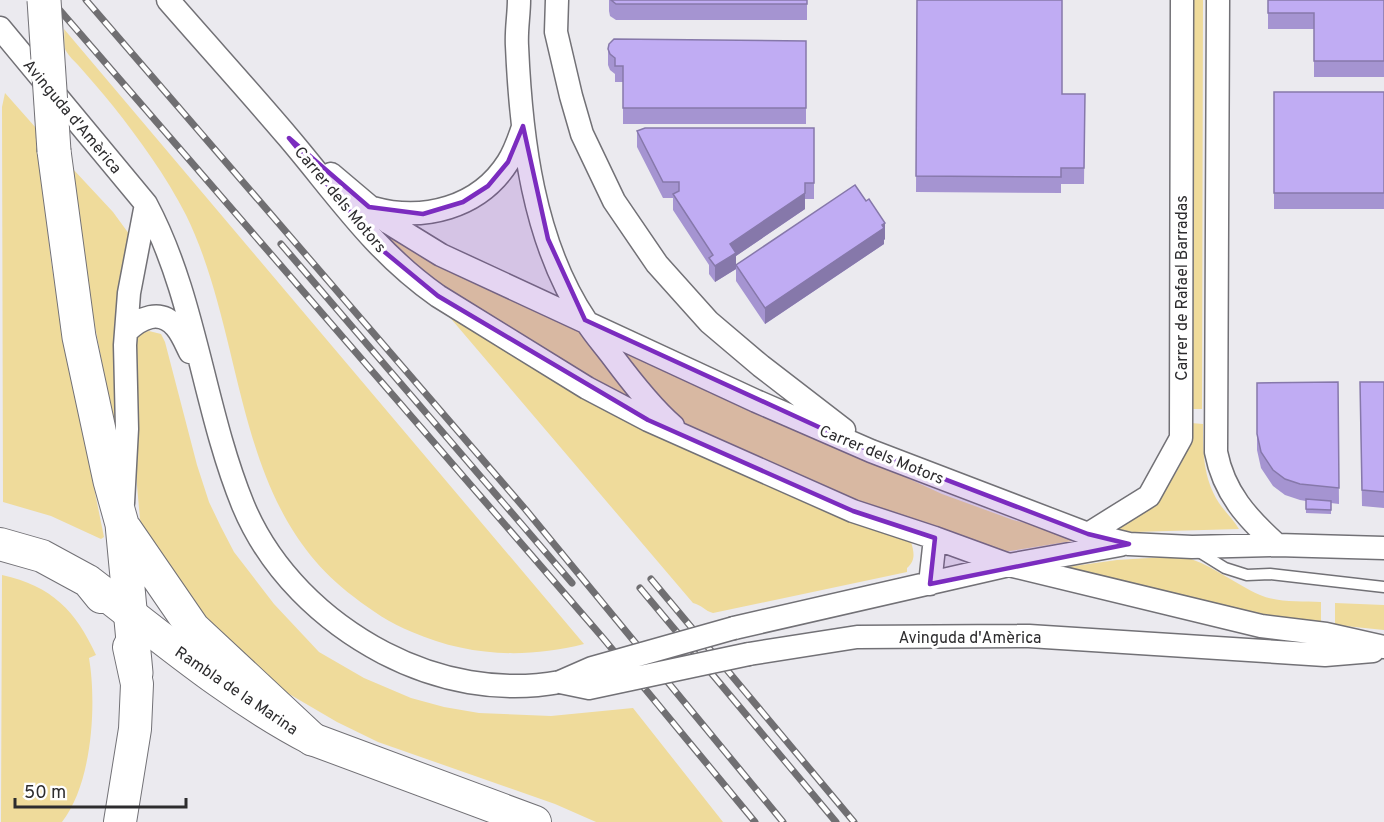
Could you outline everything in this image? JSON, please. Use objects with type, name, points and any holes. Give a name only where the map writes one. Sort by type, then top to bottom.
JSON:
[{"type":"highway","points":[[44,0],[54,151],[79,337],[110,481],[122,524],[136,673]]},
{"type":"highway","points":[[122,524],[193,628],[312,739]]},
{"type":"street","points":[[168,0],[289,138]]},
{"type":"street","points":[[519,0],[517,44],[523,126],[535,194],[548,239],[564,280],[585,320]]},
{"type":"street","points":[[557,0],[556,32],[582,134],[614,201],[657,264],[709,321],[761,366],[872,451]]},
{"type":"street","name":"Carrer de Rafael Barradas","points":[[1089,534],[1149,495],[1181,438],[1182,0]]},
{"type":"street","points":[[1218,0],[1216,452],[1219,468],[1234,500],[1277,545]]},
{"type":"street","name":"Avinguda d'Amèrica","points":[[0,28],[146,204],[159,228],[206,379],[225,451],[244,506],[257,532],[286,575],[328,618],[344,630],[400,661],[434,674],[484,685],[542,686],[560,682],[592,668],[734,628],[1009,565],[1129,544]]},
{"type":"street","points":[[369,207],[405,214],[423,214],[446,209],[463,202],[488,186],[508,162],[523,126]]},
{"type":"street","name":"Carrer dels Motors","points":[[289,138],[369,207],[403,233],[441,255],[756,401],[872,451],[1089,534],[1129,544],[1192,547],[1277,545],[1384,548]]},
{"type":"street","name":"Carrer dels Motors","points":[[289,138],[381,249],[419,283],[587,388],[692,441],[854,511],[1009,565],[1261,626],[1326,634],[1384,648]]},
{"type":"street","points":[[122,524],[127,429],[126,332],[129,293],[146,204]]},
{"type":"street","name":"Avinguda d'Amèrica","points":[[126,332],[147,316],[165,318],[176,326],[206,379]]},
{"type":"street","name":"Carrer dels Motors","points":[[585,320],[654,406],[692,441]]},
{"type":"street","points":[[930,584],[935,538]]},
{"type":"street","points":[[0,544],[42,556],[88,581],[114,612],[127,638],[136,673],[135,729],[118,819]]},
{"type":"street","name":"Rambla de la Marina","points":[[88,581],[197,665],[290,728],[312,739],[535,822]]},
{"type":"street","name":"Avinguda d'Amèrica","points":[[560,682],[589,688],[749,654],[857,637],[1029,636],[1325,655],[1384,648]]},
{"type":"lane","name":"Carrer dels Motors","points":[[1192,547],[1225,568],[1247,575],[1270,574],[1384,587]]},
{"type":"highlighted area","points":[[523,126],[548,239],[585,320],[871,451],[1088,534],[1129,544],[930,584],[935,538],[853,511],[648,420],[438,296],[381,249],[289,138],[369,207],[423,214],[463,202],[488,186],[508,162]]},
{"type":"shaded area","points":[[1191,0],[1203,0],[1202,409],[1190,409]]},
{"type":"shaded area","points":[[64,29],[584,644],[540,652],[496,653],[433,640],[374,612],[354,597],[314,559],[285,516],[263,469],[247,419],[206,264],[186,215],[161,172],[133,132],[67,53]]},
{"type":"shaded area","points":[[5,93],[36,128],[51,261],[63,335],[104,537],[101,539],[51,516],[3,502],[2,107]]},
{"type":"shaded area","points":[[72,168],[113,212],[132,238],[121,462],[89,295]]},
{"type":"shaded area","points":[[366,212],[578,326],[610,365],[638,410],[401,259]]},
{"type":"shaded area","points":[[441,307],[911,542],[914,556],[907,572],[713,613],[693,603]]},
{"type":"shaded area","points":[[149,331],[161,334],[165,342],[209,502],[234,552],[274,604],[319,652],[364,678],[411,698],[444,707],[479,713],[551,716],[633,708],[723,822],[596,822],[555,804],[378,742],[337,722],[284,691],[223,642],[143,530],[140,519],[134,452],[135,338]]},
{"type":"shaded area","points":[[612,342],[942,494],[1013,520],[1079,536],[1079,540],[998,553],[937,533],[705,438],[680,421]]},
{"type":"shaded area","points":[[1191,423],[1203,424],[1204,455],[1210,484],[1219,503],[1239,529],[1134,532],[1114,530],[1156,497],[1175,474],[1188,443]]},
{"type":"shaded area","points":[[1181,556],[1202,563],[1267,598],[1321,602],[1321,623],[1249,612],[1060,568],[1117,560]]},
{"type":"shaded area","points":[[2,575],[35,586],[60,603],[80,625],[96,655],[89,658],[92,721],[86,766],[72,806],[62,822],[1,822]]},
{"type":"shaded area","points":[[1335,603],[1384,605],[1384,630],[1335,625]]},
{"type":"building","points":[[611,0],[807,0],[807,4],[616,4]]},
{"type":"building","points":[[917,0],[1062,0],[1062,94],[1085,94],[1084,168],[1061,168],[1061,177],[916,176]]},
{"type":"building","points":[[1268,0],[1384,0],[1384,61],[1314,61],[1314,13],[1268,13]]},
{"type":"building","points":[[614,39],[806,41],[806,108],[623,108],[623,66],[615,66],[615,58],[608,49]]},
{"type":"building","points":[[1274,92],[1384,92],[1384,193],[1274,193]]},
{"type":"building","points":[[645,128],[814,128],[814,183],[805,183],[805,193],[730,244],[736,253],[715,266],[709,258],[713,255],[673,194],[679,191],[679,182],[663,182],[637,131]]},
{"type":"building","points":[[855,185],[866,201],[869,199],[885,223],[882,225],[884,228],[765,308],[736,265]]},
{"type":"building","points":[[1338,382],[1339,488],[1300,484],[1285,479],[1273,470],[1261,452],[1257,434],[1257,383]]},
{"type":"building","points":[[1360,382],[1384,382],[1384,492],[1362,490]]},
{"type":"building","points":[[1306,499],[1331,501],[1331,510],[1306,509]]},
{"type":"railway","points":[[51,0],[603,638],[755,822]]},
{"type":"railway","points":[[86,0],[526,510],[783,822]]},
{"type":"railway","points":[[281,244],[572,583]]},
{"type":"railway","points":[[651,579],[854,822]]},
{"type":"railway","points":[[640,588],[836,822]]}]
